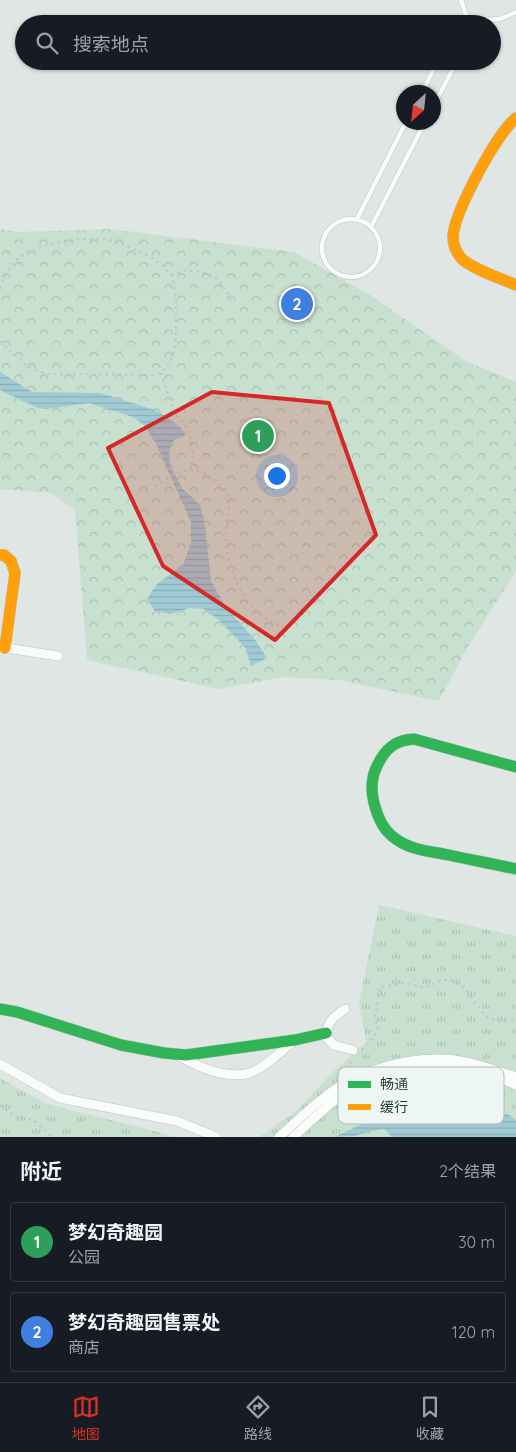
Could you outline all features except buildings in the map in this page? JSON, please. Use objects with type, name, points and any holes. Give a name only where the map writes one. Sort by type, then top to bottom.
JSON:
[{"type":"street","points":[[516,118],[490,152],[455,224],[453,239],[456,250],[462,259],[516,285]]},
{"type":"street","points":[[0,555],[4,555],[11,561],[15,573],[2,648],[58,656]]},
{"type":"street","points":[[516,766],[414,739],[401,739],[389,746],[375,769],[372,783],[376,815],[384,829],[396,840],[416,848],[516,868]]},
{"type":"street","points":[[0,1009],[17,1012],[137,1050],[177,1055],[295,1040],[326,1033]]},
{"type":"street","points":[[345,1009],[332,1017],[326,1028],[326,1037],[334,1045],[357,1053]]},
{"type":"street","points":[[177,1055],[200,1067],[227,1074],[247,1074],[264,1064],[295,1040]]},
{"type":"street","points":[[387,1067],[423,1060],[444,1059],[483,1067]]},
{"type":"street","points":[[0,1064],[60,1098],[177,1121],[216,1137]]},
{"type":"street","points":[[420,1067],[447,1067]]},
{"type":"street","points":[[504,1073],[516,1077]]},
{"type":"street","points":[[504,1081],[516,1085]]},
{"type":"street","points":[[279,1137],[320,1100],[338,1088]]},
{"type":"street","points":[[293,1137],[338,1098]]},
{"type":"lane","points":[[461,0],[465,15]]},
{"type":"lane","points":[[501,20],[516,12]]},
{"type":"lane","points":[[426,85],[433,70]]},
{"type":"lane","points":[[441,92],[452,70]]},
{"type":"lane","points":[[357,219],[402,130]]},
{"type":"lane","points":[[371,226],[420,130]]},
{"type":"lane","points":[[347,219],[357,219],[371,226],[377,234],[380,243],[378,261],[372,269],[356,278],[347,278],[330,270],[324,262],[321,253],[321,243],[324,234],[330,227],[347,219]]},
{"type":"path","points":[[0,288],[10,266],[24,255],[51,244],[102,239],[119,243],[145,254],[160,263],[171,275],[175,293],[176,336],[170,364],[156,375],[46,374],[28,367],[0,341]]},
{"type":"path","points":[[171,275],[194,270],[209,275],[223,285],[232,304]]},
{"type":"path","points":[[161,372],[174,413],[186,426],[190,436],[193,450],[192,470]]},
{"type":"path","points":[[154,486],[171,475],[186,470],[196,470],[212,478],[223,487],[228,497],[229,506],[226,519],[226,537],[233,572],[240,590],[262,616],[281,626]]},
{"type":"path","points":[[345,1067],[375,1036],[378,1029],[375,1018],[380,987],[405,983],[425,988],[441,980],[451,980],[465,988],[486,1018],[502,1022],[516,1020]]},
{"type":"path","points":[[0,1105],[16,1117],[30,1118],[52,1137]]},
{"type":"highlighted area","points":[[212,392],[329,403],[376,535],[275,640],[163,566],[108,448]]},
{"type":"green space","points":[[0,229],[18,232],[111,229],[294,252],[370,295],[466,361],[516,382],[516,571],[467,648],[439,701],[339,680],[283,677],[219,689],[87,660],[75,510],[51,493],[0,489]]},
{"type":"green space","points":[[379,905],[516,936],[516,1137],[259,1137],[295,1112],[338,1067],[338,1124],[504,1124],[504,1067],[338,1067],[366,1042],[359,1003]]},
{"type":"green space","points":[[0,1078],[44,1103],[177,1137],[0,1137]]},
{"type":"water","points":[[0,372],[32,392],[100,393],[155,410],[181,428],[185,436],[174,440],[169,452],[170,466],[182,488],[200,505],[205,525],[211,581],[225,606],[255,640],[267,658],[251,666],[245,647],[219,620],[204,609],[190,608],[170,614],[155,611],[147,599],[157,584],[183,565],[191,543],[191,522],[156,444],[144,425],[133,417],[89,403],[47,409],[38,408],[0,390]]},
{"type":"water","points":[[504,1114],[516,1120],[516,1137],[392,1137],[384,1129],[355,1136],[334,1137],[362,1124],[504,1124]]},
{"type":"traffic: fast","points":[[516,767],[414,739],[407,740],[391,746],[383,755],[375,771],[372,789],[380,821],[388,833],[398,841],[419,849],[516,869]]},
{"type":"traffic: fast","points":[[0,1009],[17,1012],[121,1045],[186,1055],[295,1040],[326,1033]]},
{"type":"traffic: slow","points":[[516,118],[498,139],[478,173],[461,209],[453,236],[456,250],[465,262],[516,285]]},
{"type":"traffic: slow","points":[[0,555],[4,555],[11,561],[15,573],[5,648]]},
{"type":"place","name":"梦幻奇趣园售票处","points":[[297,304]]},
{"type":"place","name":"梦幻奇趣园","points":[[258,436]]}]
